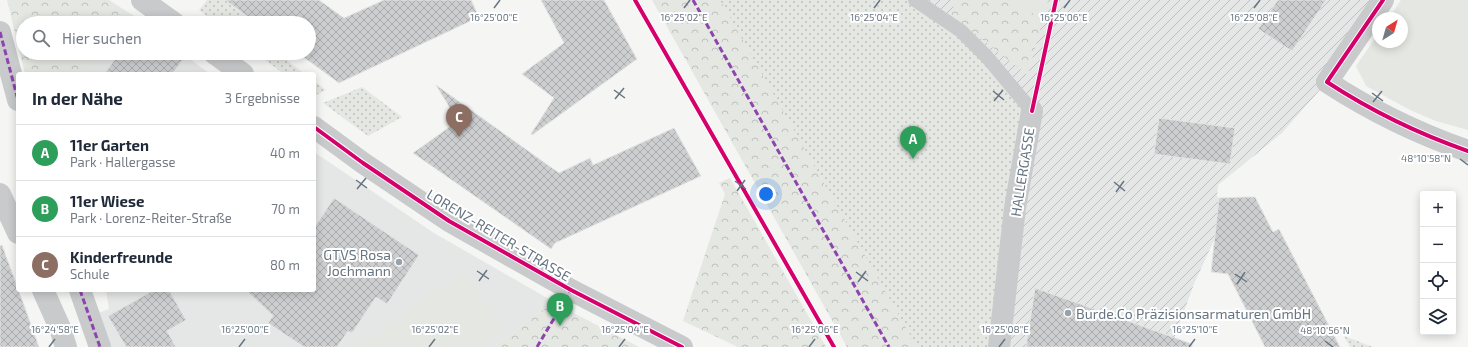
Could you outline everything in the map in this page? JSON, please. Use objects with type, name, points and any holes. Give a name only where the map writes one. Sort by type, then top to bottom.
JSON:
[{"type":"street","points":[[142,0],[164,16]]},
{"type":"street","points":[[1383,0],[1327,82],[1386,118],[1435,140],[1468,151]]},
{"type":"street","points":[[0,32],[16,92]]},
{"type":"street","points":[[224,60],[240,72]]},
{"type":"street","name":"HALLERGASSE","points":[[999,347],[1015,208],[1032,111]]},
{"type":"street","name":"LORENZ-REITER-STRASSE","points":[[316,128],[363,163],[449,221],[571,290],[682,347]]},
{"type":"street","points":[[0,194],[16,229]]},
{"type":"street","points":[[44,292],[60,328],[66,347]]},
{"type":"street","points":[[81,292],[100,347]]},
{"type":"lane","name":"HALLERGASSE","points":[[916,0],[961,31],[987,57],[1032,111]]},
{"type":"shaded area","points":[[713,0],[1383,0],[1375,12],[1372,12],[1372,16],[1327,82],[1282,133],[1218,185],[1217,197],[1219,198],[1215,238],[1194,284],[1171,347],[909,347]]},
{"type":"shaded area","points":[[97,60],[191,60],[207,72],[87,72]]},
{"type":"shaded area","name":"GTVS Rosa Jochmann","points":[[316,153],[434,233],[554,302],[493,347],[111,347],[96,314],[109,309],[106,292],[316,292]]},
{"type":"green space","points":[[7,0],[109,0],[134,16],[16,16],[16,37]]},
{"type":"green space","points":[[207,0],[226,0],[248,16],[207,16],[199,10]]},
{"type":"green space","points":[[652,0],[720,0],[917,347],[847,347]]},
{"type":"green space","points":[[713,0],[915,0],[939,15],[1032,111],[999,347],[909,347]]},
{"type":"green space","points":[[955,0],[1048,0],[1028,75],[951,15]]},
{"type":"green space","points":[[1008,0],[1048,0],[1043,19]]},
{"type":"green space","points":[[1401,0],[1468,0],[1468,130],[1436,121],[1410,110],[1366,86],[1356,66],[1372,43],[1372,48],[1408,48],[1408,12],[1393,12]]},
{"type":"green space","points":[[22,60],[97,60],[87,72],[25,72]]},
{"type":"green space","points":[[265,60],[286,60],[302,72],[281,72]]},
{"type":"green space","points":[[316,82],[326,90],[316,95]]},
{"type":"green space","points":[[362,87],[402,117],[368,136],[323,103]]},
{"type":"green space","points":[[730,178],[826,347],[738,347],[683,321],[725,194],[719,183]]},
{"type":"green space","points":[[463,271],[505,329],[480,347],[357,347]]},
{"type":"green space","points":[[554,302],[562,307],[639,347],[493,347]]},
{"type":"green space","points":[[1344,336],[1373,347],[1350,347]]},
{"type":"building","points":[[225,0],[319,0],[344,18],[384,0],[471,0],[479,17],[339,83],[308,60],[316,60],[316,16],[247,16]]},
{"type":"building","points":[[541,0],[604,0],[637,59],[532,135],[531,134],[554,98],[522,74],[564,43]]},
{"type":"building","points":[[1278,0],[1326,0],[1292,51],[1258,29]]},
{"type":"building","points":[[115,60],[183,60],[174,72],[106,72]]},
{"type":"building","points":[[436,85],[559,173],[590,158],[593,165],[674,128],[701,176],[555,243],[551,249],[413,153],[458,121]]},
{"type":"building","points":[[1159,118],[1235,128],[1230,164],[1154,154]]},
{"type":"building","points":[[1255,197],[1273,232],[1279,229],[1340,347],[1265,347],[1228,274],[1211,272],[1219,198]]},
{"type":"building","points":[[334,198],[419,255],[387,304],[376,297],[352,333],[348,331],[337,347],[304,347],[268,323],[273,316],[248,292],[316,292],[316,225]]},
{"type":"building","points":[[2,245],[16,284],[16,292],[19,292],[39,347],[0,347],[0,246]]},
{"type":"building","name":"Burde.Co Präzisionsarmaturen GmbH","points":[[1035,288],[1192,344],[1192,347],[1026,347]]},
{"type":"building","points":[[150,292],[170,292],[186,320],[167,331],[176,347],[126,347],[108,316]]},
{"type":"marked path","points":[[693,0],[889,347]]},
{"type":"marked path","points":[[0,32],[16,92]]},
{"type":"marked path","points":[[537,347],[571,290]]},
{"type":"marked path","points":[[81,292],[100,347]]},
{"type":"cycle path","points":[[635,0],[834,347]]},
{"type":"cycle path","points":[[1032,111],[1056,0]]},
{"type":"cycle path","points":[[1383,0],[1327,82],[1361,103],[1395,121],[1430,137],[1468,151]]},
{"type":"cycle path","points":[[316,128],[363,163],[449,221],[571,290],[682,347]]},
{"type":"place","name":"Kinderfreunde","points":[[459,137]]},
{"type":"place","name":"11er Garten","points":[[913,159]]},
{"type":"place","name":"GTVS Rosa Jochmann","points":[[399,262]]},
{"type":"place","name":"Burde.Co Präzisionsarmaturen GmbH","points":[[1068,313]]},
{"type":"place","name":"11er Wiese","points":[[560,326]]}]
